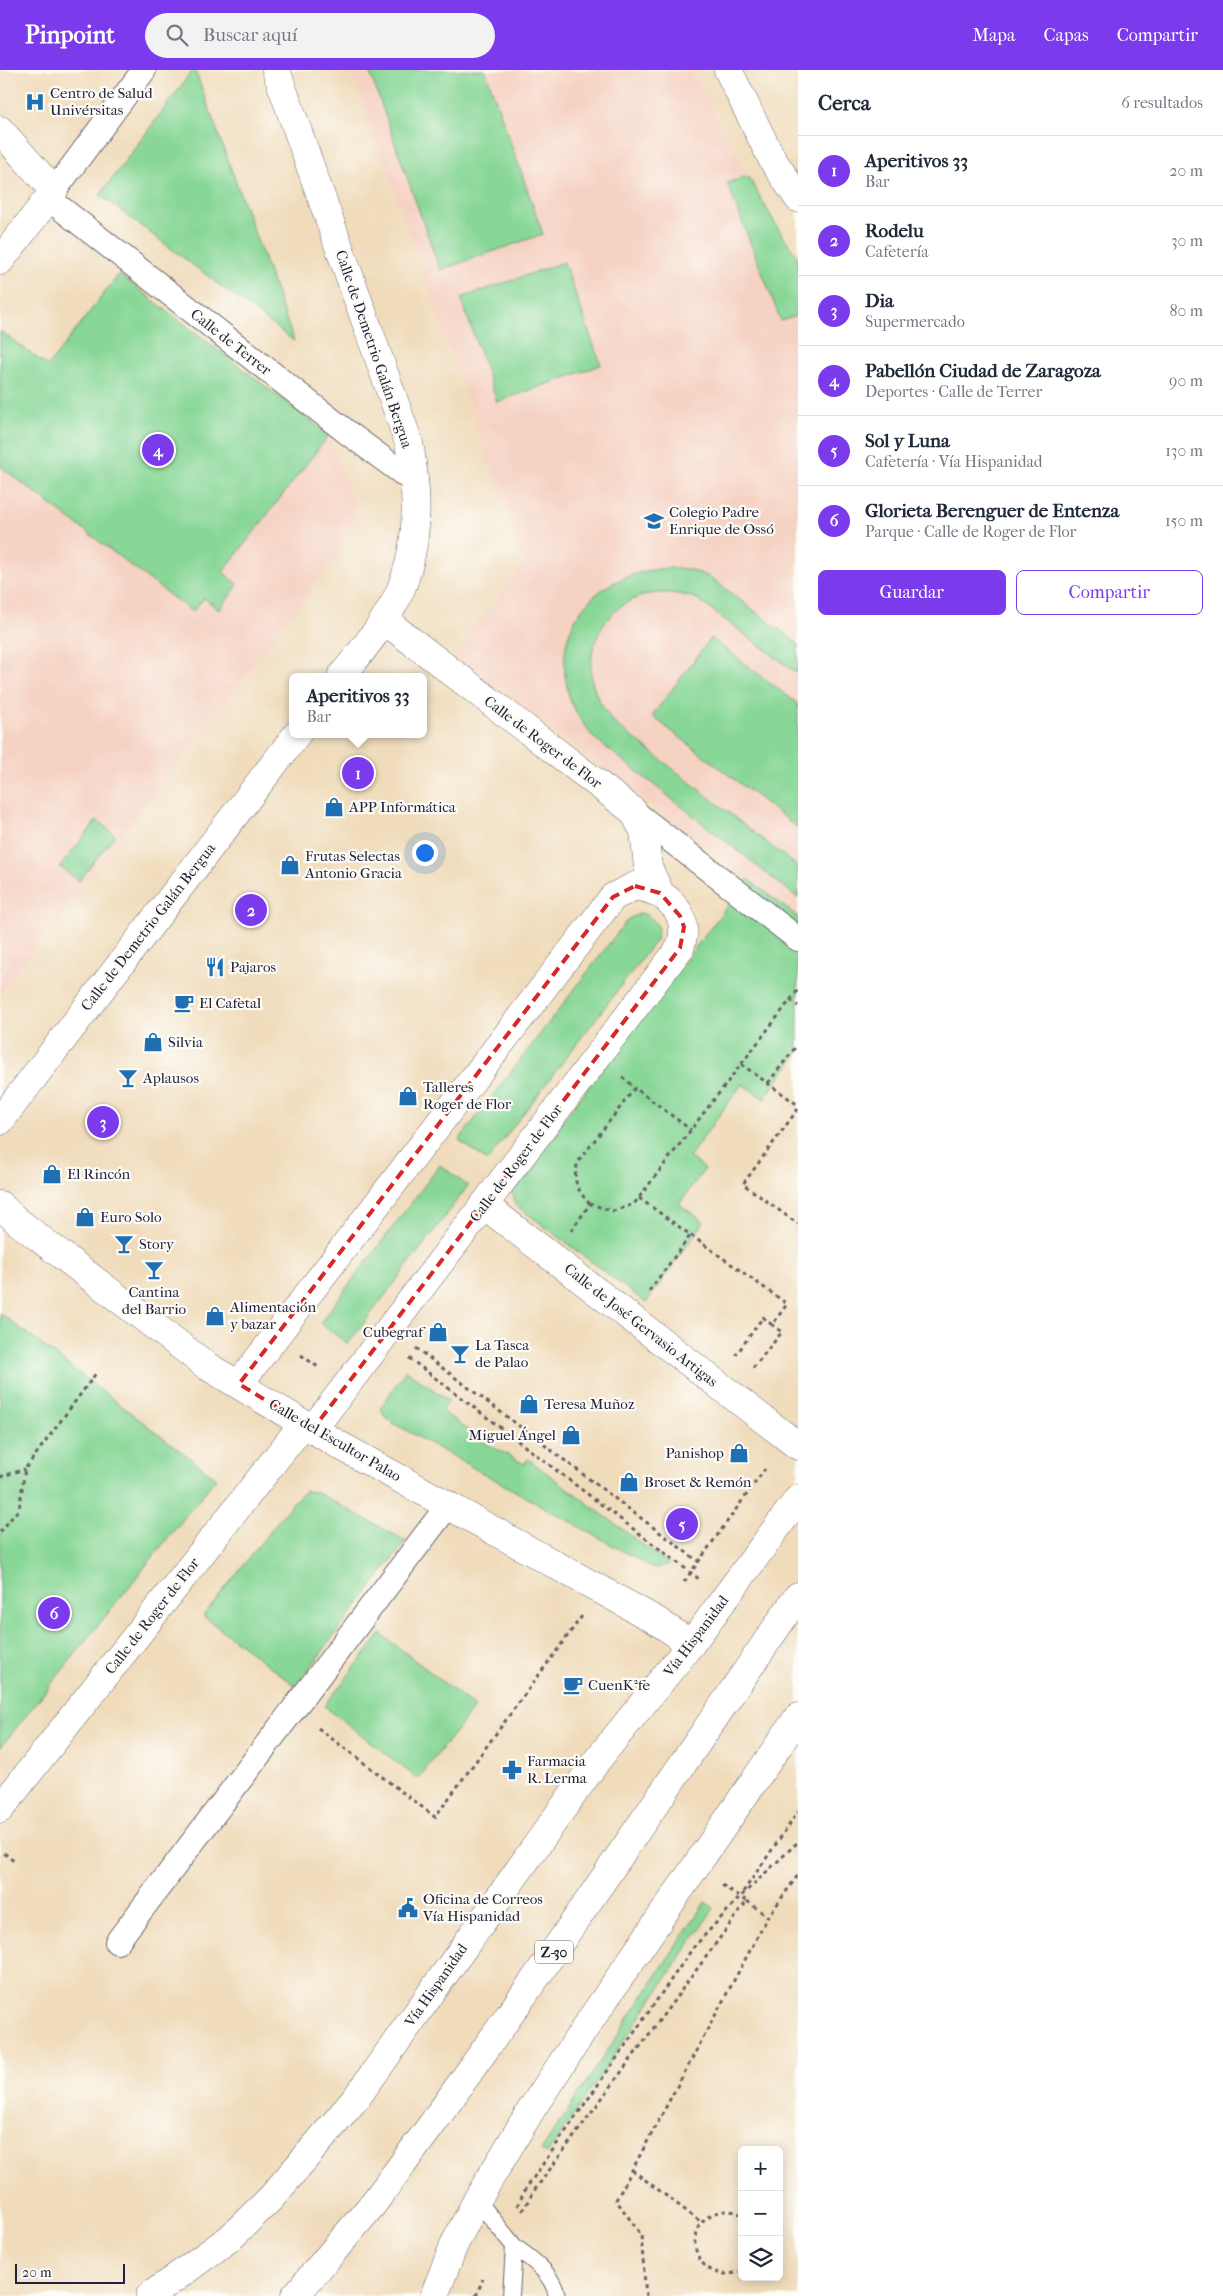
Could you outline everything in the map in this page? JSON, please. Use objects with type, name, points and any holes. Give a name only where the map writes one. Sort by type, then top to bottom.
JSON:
[{"type":"main road","name":"Calle de Demetrio Galán Bergua","points":[[276,70],[409,443],[416,483],[417,512],[405,579],[384,620],[344,673]]},
{"type":"main road","points":[[728,70],[772,159],[798,198]]},
{"type":"main road","name":"Calle de Terrer","points":[[0,130],[52,195]]},
{"type":"main road","points":[[0,260],[52,195]]},
{"type":"main road","name":"Calle de Roger de Flor","points":[[0,1809],[309,1426],[484,1205],[680,948],[684,927],[672,903],[660,893],[648,868],[644,831],[633,811],[384,620]]},
{"type":"main road","name":"Calle de Demetrio Galán Bergua","points":[[0,1121],[294,738]]},
{"type":"main road","points":[[239,1384],[613,897],[635,886],[660,893]]},
{"type":"main road","name":"Calle del Escultor Palao","points":[[0,1205],[17,1221],[207,1366],[309,1426],[657,1621],[691,1644]]},
{"type":"main road","name":"Calle de José Gervasio Artigas","points":[[484,1205],[798,1446]]},
{"type":"main road","name":"Vía Hispanidad","points":[[150,2296],[230,2238],[271,2198],[357,2097],[598,1759],[691,1644],[798,1499]]},
{"type":"main road","name":"Z-30","points":[[295,2296],[373,2204],[433,2123],[538,1976],[798,1596]]},
{"type":"main road","points":[[434,2296],[454,2245],[531,2110],[590,2019],[798,1717]]},
{"type":"street","points":[[52,195],[144,70]]},
{"type":"street","name":"Calle de Terrer","points":[[52,195],[348,433],[416,483]]},
{"type":"street","points":[[633,811],[798,939]]},
{"type":"street","points":[[117,1942],[449,1504]]},
{"type":"lane","points":[[478,2200],[514,2246],[545,2271],[556,2288],[557,2296]]},
{"type":"lane","points":[[511,2296],[514,2246]]},
{"type":"path","points":[[690,1130],[635,1088],[578,1162],[574,1174],[577,1184],[590,1204],[603,1210],[619,1211],[634,1204],[798,990]]},
{"type":"path","points":[[790,1000],[798,1006]]},
{"type":"path","points":[[768,1083],[798,1044]]},
{"type":"path","points":[[741,1064],[798,1105]]},
{"type":"path","points":[[798,1109],[743,1184],[798,1224]]},
{"type":"path","points":[[639,1198],[787,1304],[772,1325]]},
{"type":"path","points":[[552,1256],[590,1204]]},
{"type":"path","points":[[631,1317],[690,1236]]},
{"type":"path","points":[[762,1317],[782,1332],[754,1369],[745,1362],[735,1355],[762,1317]]},
{"type":"path","points":[[414,1346],[699,1562]]},
{"type":"path","points":[[298,1352],[321,1370]]},
{"type":"path","points":[[406,1356],[705,1584]]},
{"type":"path","points":[[724,1389],[745,1362]]},
{"type":"path","points":[[0,1532],[19,1509],[25,1469],[96,1372]]},
{"type":"path","points":[[0,1477],[25,1469]]},
{"type":"path","points":[[684,1582],[765,1469]]},
{"type":"path","points":[[294,1709],[435,1817],[602,1590]]},
{"type":"path","points":[[740,1897],[798,1812]]},
{"type":"path","points":[[526,2187],[693,1948],[740,1897],[798,1842]]},
{"type":"path","points":[[4,1853],[15,1862]]},
{"type":"path","points":[[646,2296],[641,2235],[616,2200],[768,1916],[798,1875]]},
{"type":"path","points":[[717,1882],[768,1916]]},
{"type":"path","points":[[522,2211],[747,1901]]},
{"type":"path","points":[[632,2170],[702,2222]]},
{"type":"path","points":[[738,2212],[723,2210],[711,2214],[702,2222],[696,2234],[694,2246],[698,2258],[706,2268],[718,2274],[730,2275],[738,2272]]},
{"type":"highlighted area","points":[[635,886],[660,893],[680,916],[684,927],[680,948],[313,1429],[239,1384],[613,897]]},
{"type":"shaded area","name":"Colegio Padre Enrique de Ossó","points":[[351,70],[691,70],[779,230],[798,258],[798,917],[455,655],[525,562]]},
{"type":"shaded area","points":[[329,435],[352,500],[354,520],[348,538],[338,554],[0,995],[0,466],[192,612],[204,598],[220,609],[238,585],[222,573]]},
{"type":"green space","points":[[193,70],[195,70],[294,341],[100,195]]},
{"type":"green space","points":[[369,70],[485,70],[543,234],[440,270]]},
{"type":"green space","points":[[748,176],[779,230],[798,258],[798,315],[781,321],[727,183]]},
{"type":"green space","points":[[564,262],[601,365],[497,402],[461,298]]},
{"type":"green space","points":[[119,274],[329,435],[223,572],[238,585],[219,610],[204,598],[192,612],[0,466],[0,331],[48,366]]},
{"type":"green space","points":[[670,568],[689,569],[710,577],[798,644],[798,674],[696,598],[661,593],[639,597],[626,603],[607,621],[595,644],[592,658],[591,671],[594,690],[613,722],[798,867],[798,898],[593,737],[578,716],[571,702],[565,675],[565,650],[572,627],[583,608],[599,592],[619,580],[643,572]]},
{"type":"green space","points":[[711,638],[798,704],[798,828],[652,716]]},
{"type":"green space","points":[[97,820],[115,835],[79,881],[60,867]]},
{"type":"green space","points":[[748,879],[798,917],[798,1053],[764,1099],[742,1084],[689,1157],[705,1169],[679,1204],[704,1222],[646,1303],[516,1205],[512,1192],[514,1184]]},
{"type":"green space","points":[[641,913],[650,917],[656,923],[658,931],[656,940],[487,1161],[459,1140],[628,919]]},
{"type":"green space","points":[[440,1165],[468,1186],[348,1344],[320,1323]]},
{"type":"green space","points":[[0,1313],[216,1478],[0,1748]]},
{"type":"green space","points":[[406,1370],[449,1401],[442,1411],[484,1442],[524,1464],[528,1459],[669,1564],[657,1568],[650,1566],[391,1422],[383,1414],[381,1407]]},
{"type":"green space","points":[[305,1491],[316,1492],[406,1541],[296,1686],[203,1616],[294,1501]]},
{"type":"green space","points":[[381,1634],[475,1707],[418,1779],[324,1706]]},
{"type":"green space","points":[[705,1902],[714,1908],[547,2154],[541,2151]]},
{"type":"place","name":"Centro de Salud Univérsitas","points":[[35,102]]},
{"type":"place","name":"Pabellón Ciudad de Zaragoza","points":[[158,450]]},
{"type":"place","name":"Colegio Padre Enrique de Ossó","points":[[654,521]]},
{"type":"place","name":"Aperitivos 33","points":[[358,773]]},
{"type":"place","name":"APP Informática","points":[[334,807]]},
{"type":"place","name":"Frutas Selectas Antonio Gracia","points":[[290,865]]},
{"type":"place","name":"Rodelu","points":[[251,910]]},
{"type":"place","name":"Pajaros","points":[[215,967]]},
{"type":"place","name":"El Cafetal","points":[[184,1003]]},
{"type":"place","name":"Silvia","points":[[153,1042]]},
{"type":"place","name":"Aplausos","points":[[128,1078]]},
{"type":"place","name":"Talleres Roger de Flor","points":[[408,1096]]},
{"type":"place","name":"Dia","points":[[103,1122]]},
{"type":"place","name":"El Rincón","points":[[52,1174]]},
{"type":"place","name":"Euro Solo","points":[[85,1217]]},
{"type":"place","name":"Story","points":[[124,1244]]},
{"type":"place","name":"Cantina del Barrio","points":[[154,1270]]},
{"type":"place","name":"Alimentación y bazar","points":[[215,1316]]},
{"type":"place","name":"Cubegraf","points":[[438,1332]]},
{"type":"place","name":"La Tasca de Palao","points":[[460,1354]]},
{"type":"place","name":"Teresa Muñoz","points":[[529,1404]]},
{"type":"place","name":"Miguel Ángel","points":[[571,1435]]},
{"type":"place","name":"Panishop","points":[[739,1453]]},
{"type":"place","name":"Broset & Remón","points":[[629,1482]]},
{"type":"place","name":"Sol y Luna","points":[[682,1524]]},
{"type":"place","name":"Glorieta Berenguer de Entenza","points":[[54,1613]]},
{"type":"place","name":"CuenK²fe","points":[[573,1685]]},
{"type":"place","name":"Farmacia R. Lerma","points":[[512,1770]]},
{"type":"place","name":"Oficina de Correos Vía Hispanidad","points":[[408,1908]]}]
